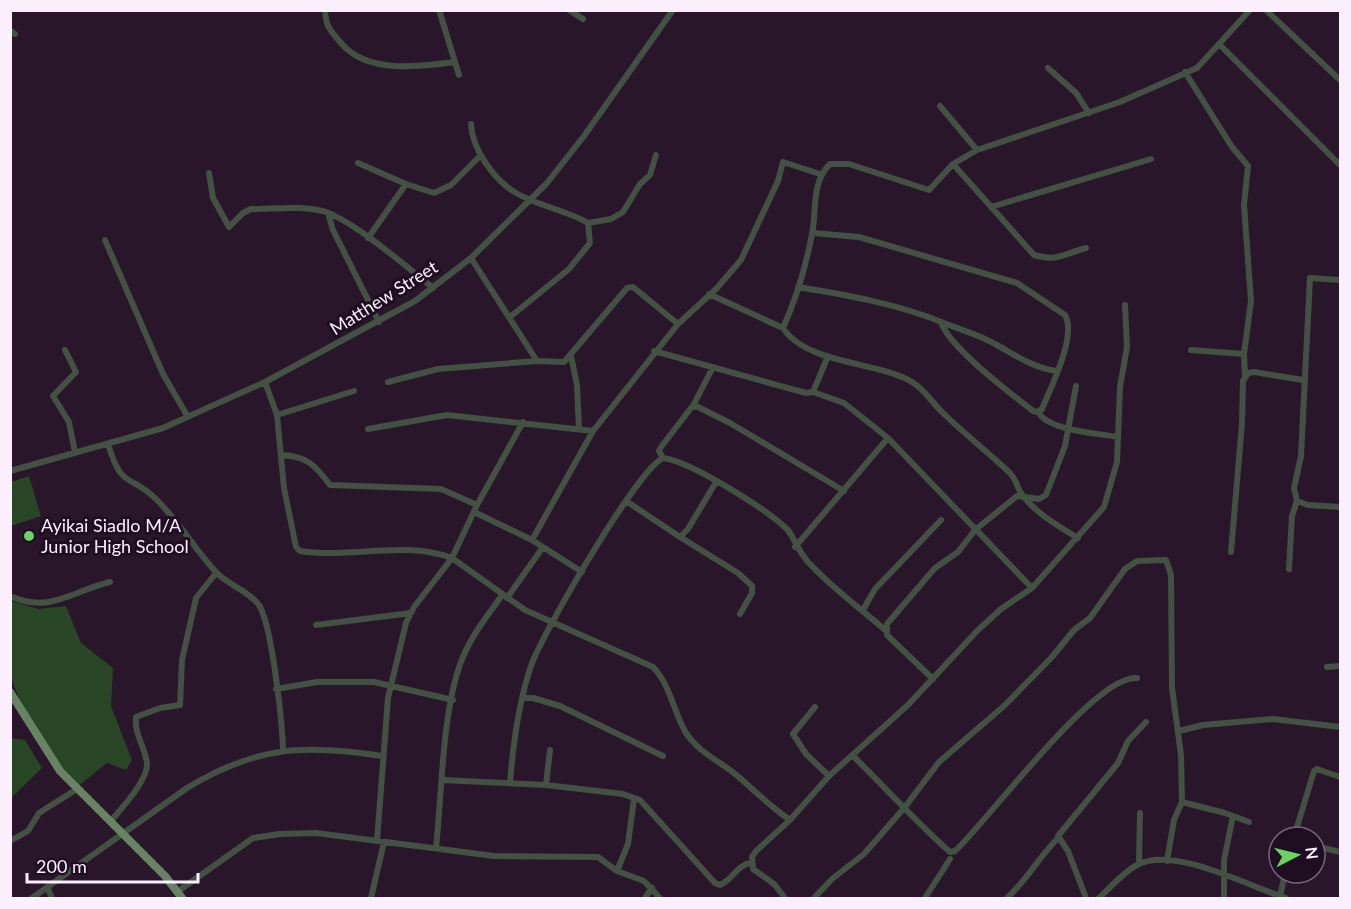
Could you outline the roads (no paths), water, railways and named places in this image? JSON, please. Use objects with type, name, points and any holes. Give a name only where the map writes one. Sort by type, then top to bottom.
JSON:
[{"type":"main road","points":[[11,691],[51,760],[76,789],[165,876],[179,895]]},
{"type":"street","points":[[325,10],[326,28],[347,52],[361,60],[386,66],[455,62]]},
{"type":"street","points":[[439,10],[459,75]]},
{"type":"street","points":[[569,10],[583,19]]},
{"type":"street","name":"Matthew Street","points":[[10,471],[163,428],[265,382],[379,322],[433,288],[471,258],[567,160],[673,10]]},
{"type":"street","points":[[783,328],[798,288],[813,233],[820,174],[830,164],[849,164],[929,190],[953,164],[977,150],[1120,102],[1197,68],[1250,10]]},
{"type":"street","points":[[1266,10],[1341,80]]},
{"type":"street","points":[[1220,45],[1341,165]]},
{"type":"street","points":[[1047,68],[1076,93],[1089,113]]},
{"type":"street","points":[[1185,72],[1232,147],[1248,166],[1249,174],[1244,205],[1251,301],[1244,354],[1245,376],[1231,552]]},
{"type":"street","points":[[940,106],[977,150]]},
{"type":"street","points":[[471,124],[472,136],[481,155],[516,193],[532,198],[550,208],[572,213],[588,223],[611,219],[623,212],[640,184],[650,175],[656,155]]},
{"type":"street","points":[[358,163],[406,184],[434,193],[451,185],[481,155]]},
{"type":"street","points":[[991,207],[1151,159]]},
{"type":"street","points":[[532,540],[593,431],[654,351],[741,260],[778,181],[783,162],[820,174]]},
{"type":"street","points":[[953,164],[1034,255],[1048,259],[1061,258],[1070,252],[1086,248]]},
{"type":"street","points":[[210,172],[213,198],[229,227],[243,213],[251,210],[315,210],[328,213],[368,238],[433,288]]},
{"type":"street","points":[[368,238],[406,184]]},
{"type":"street","points":[[328,213],[333,230],[379,322]]},
{"type":"street","points":[[510,317],[569,269],[590,243],[588,223]]},
{"type":"street","points":[[813,233],[859,237],[1017,283],[1065,315],[1069,322],[1065,352],[1038,412]]},
{"type":"street","points":[[105,240],[163,374],[188,417]]},
{"type":"street","points":[[471,258],[537,361]]},
{"type":"street","points":[[1289,569],[1292,516],[1297,501],[1294,488],[1301,456],[1303,380],[1310,278],[1341,280]]},
{"type":"street","points":[[388,382],[438,369],[537,361],[564,362],[627,288],[633,287],[678,324]]},
{"type":"street","points":[[798,288],[837,293],[907,310],[994,343],[1012,355],[1057,371]]},
{"type":"street","points":[[709,294],[783,328],[790,339],[828,356],[871,369],[891,372],[916,384],[940,411],[1011,474],[1022,495],[1041,515],[1078,538]]},
{"type":"street","points":[[785,898],[774,884],[753,869],[751,863],[756,851],[790,820],[829,776],[853,756],[1001,609],[1032,588],[1104,507],[1117,462],[1120,387],[1127,347],[1125,305]]},
{"type":"street","points":[[941,322],[949,338],[1027,406],[1038,412],[1042,420],[1068,428],[1118,436]]},
{"type":"street","points":[[65,350],[76,372],[52,396],[69,422],[75,452]]},
{"type":"street","points":[[1191,350],[1244,354]]},
{"type":"street","points":[[654,351],[806,393],[813,392],[844,403],[888,438],[1032,588]]},
{"type":"street","points":[[571,356],[577,386],[579,429]]},
{"type":"street","points":[[813,392],[828,356]]},
{"type":"street","points":[[713,367],[693,406],[661,447],[659,451],[663,458],[677,461],[716,482],[785,527],[795,547],[843,596],[885,630],[887,636],[933,678]]},
{"type":"street","points":[[1245,376],[1254,372],[1303,380]]},
{"type":"street","points":[[265,382],[277,415],[284,488],[296,547],[300,551],[400,548],[440,553],[452,558],[525,610],[653,667],[667,685],[679,720],[694,744],[740,777],[758,798],[790,820]]},
{"type":"street","points":[[885,630],[899,608],[935,568],[958,552],[975,530],[1017,496],[1039,499],[1046,495],[1065,446],[1076,386]]},
{"type":"street","points":[[277,415],[354,391]]},
{"type":"street","points":[[693,406],[730,423],[844,491]]},
{"type":"street","points":[[368,429],[447,415],[593,431]]},
{"type":"street","points":[[371,898],[381,842],[382,756],[391,685],[411,613],[452,558],[477,505],[523,422]]},
{"type":"street","points":[[795,547],[888,438]]},
{"type":"street","points":[[108,444],[114,464],[125,481],[156,499],[216,573],[258,604],[265,620],[282,722],[283,749]]},
{"type":"street","points":[[282,455],[304,457],[316,466],[330,485],[441,489],[477,505]]},
{"type":"street","points":[[510,783],[513,740],[531,665],[552,621],[626,501],[647,470],[663,458]]},
{"type":"street","points":[[680,537],[688,530],[716,482]]},
{"type":"street","points":[[626,501],[738,573],[752,586],[752,593],[740,614]]},
{"type":"street","points":[[1297,501],[1308,505],[1341,507]]},
{"type":"street","points":[[474,512],[532,540],[582,572]]},
{"type":"street","points":[[863,610],[875,589],[941,520]]},
{"type":"street","points":[[436,848],[446,740],[460,663],[470,641],[543,547]]},
{"type":"street","points":[[814,898],[832,879],[855,863],[905,807],[939,762],[1005,705],[1052,657],[1074,630],[1090,618],[1118,578],[1137,561],[1156,558],[1168,564],[1173,626],[1172,688],[1179,731],[1182,802],[1174,820],[1167,861]]},
{"type":"street","points":[[110,822],[145,776],[147,763],[135,725],[135,717],[160,708],[180,705],[182,660],[196,598],[216,573]]},
{"type":"street","points":[[10,596],[34,605],[51,603],[86,588],[110,582]]},
{"type":"street","points":[[316,625],[411,613]]},
{"type":"street","points":[[1327,667],[1341,666]]},
{"type":"street","points":[[853,756],[905,807],[923,830],[950,852],[954,851],[1028,766],[1112,685],[1137,678]]},
{"type":"street","points":[[276,689],[317,682],[374,682],[453,700]]},
{"type":"street","points":[[522,698],[533,698],[560,706],[663,756]]},
{"type":"street","points":[[815,707],[793,734],[806,754],[829,776]]},
{"type":"street","points":[[1179,731],[1203,725],[1273,720],[1341,727]]},
{"type":"street","points":[[1007,898],[1022,885],[1040,857],[1118,763],[1128,741],[1146,722]]},
{"type":"street","points":[[32,898],[124,835],[187,788],[214,771],[241,760],[283,749],[340,751],[382,756]]},
{"type":"street","points":[[546,785],[550,750]]},
{"type":"street","points":[[1298,825],[1314,771],[1317,769],[1341,777]]},
{"type":"street","points":[[443,780],[546,785],[623,794],[640,800],[715,883],[720,885],[727,882],[742,866],[751,863]]},
{"type":"street","points":[[10,841],[28,831],[39,813],[76,789]]},
{"type":"street","points":[[617,871],[628,844],[634,799]]},
{"type":"street","points":[[1182,802],[1249,822]]},
{"type":"street","points":[[1139,863],[1140,813]]},
{"type":"street","points":[[1224,898],[1223,873],[1233,816]]},
{"type":"street","points":[[179,895],[242,845],[263,835],[316,833],[494,856],[598,857],[617,871],[644,881],[660,898]]},
{"type":"street","points":[[1058,838],[1068,851],[1086,898]]},
{"type":"street","points":[[925,898],[950,859]]},
{"type":"street","points":[[1100,898],[1139,863],[1167,861],[1183,861],[1223,873],[1283,898]]},
{"type":"street","points":[[47,887],[52,898]]},
{"type":"street","points":[[645,898],[652,888]]},
{"type":"place","name":"Ayikai Siadlo M/A Junior High School","points":[[29,536]]}]
